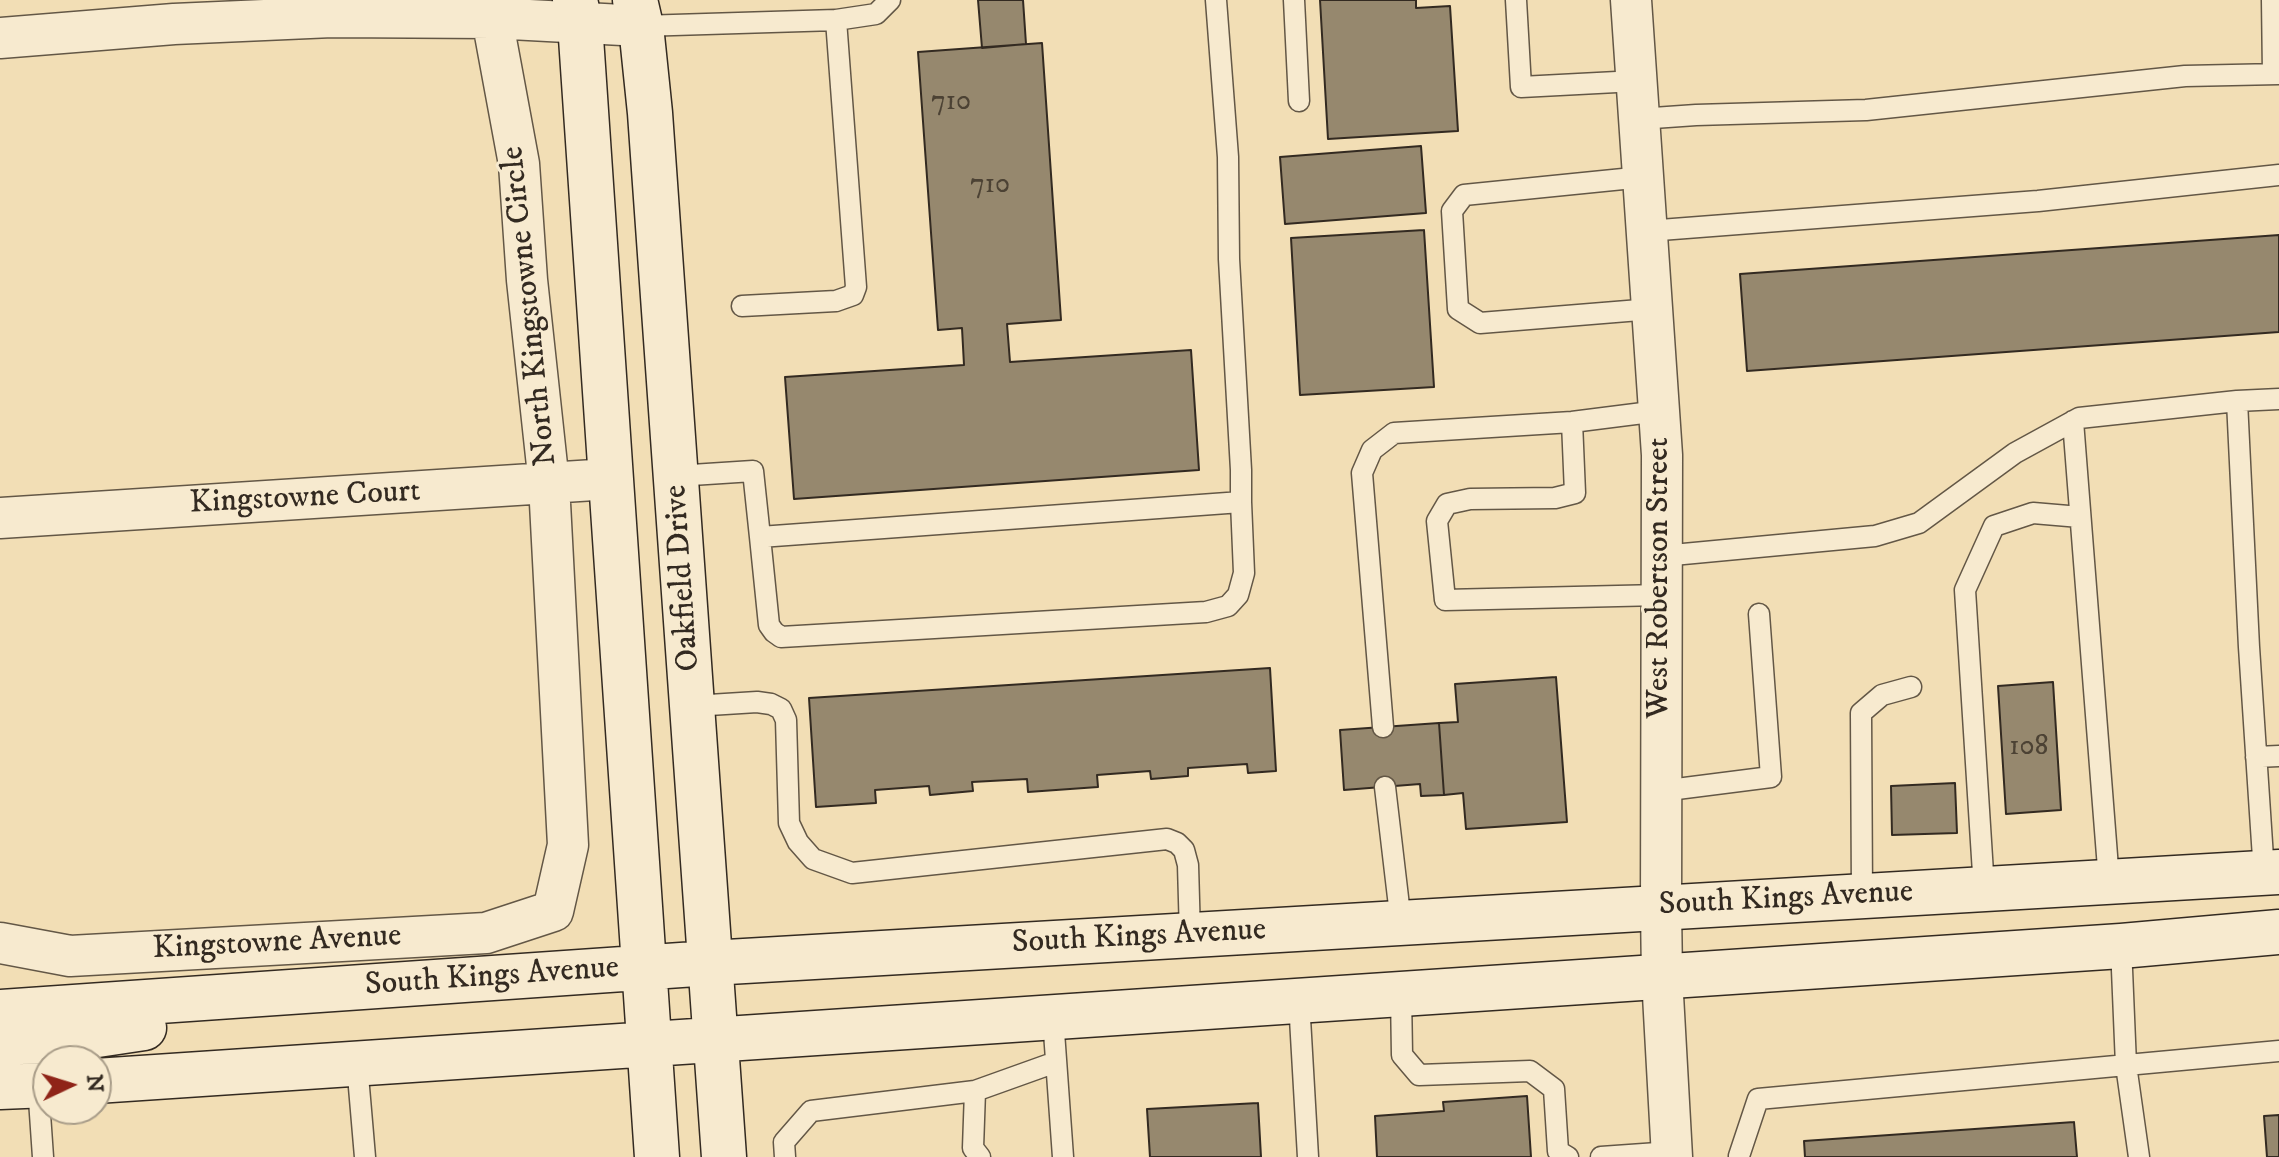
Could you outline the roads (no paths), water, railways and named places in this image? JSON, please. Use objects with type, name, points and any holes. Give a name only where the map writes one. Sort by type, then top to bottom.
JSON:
[{"type":"main road","name":"Oakfield Drive","points":[[578,12],[657,1157]]},
{"type":"main road","name":"Oakfield Drive","points":[[638,13],[650,113],[724,1157]]},
{"type":"main road","name":"South Kings Avenue","points":[[0,1012],[644,967],[2271,872]]},
{"type":"main road","name":"South Kings Avenue","points":[[112,1080],[2121,946],[2279,932]]},
{"type":"main road","points":[[0,1043],[119,1033],[378,986]]},
{"type":"street","name":"West Robertson Street","points":[[1631,0],[1662,455],[1661,908],[1672,1154]]},
{"type":"street","points":[[0,38],[173,12],[492,18],[578,12],[638,13]]},
{"type":"street","name":"North Kingstowne Circle","points":[[492,18],[519,164],[527,280],[549,484],[568,845],[553,911]]},
{"type":"street","name":"Kingstowne Court","points":[[0,518],[610,479]]},
{"type":"street","name":"Kingstowne Avenue","points":[[0,943],[70,956],[486,933],[553,911]]},
{"type":"lane","points":[[638,13],[836,20],[876,14],[890,0]]},
{"type":"lane","points":[[676,476],[753,471],[769,625],[781,637],[1206,612],[1228,606],[1238,595],[1244,573],[1229,259],[1228,157],[1216,0]]},
{"type":"lane","points":[[1294,0],[1299,101]]},
{"type":"lane","points":[[1516,0],[1521,87],[1637,100],[1696,115],[1866,110],[2185,76],[2276,74],[2272,0]]},
{"type":"lane","points":[[742,306],[845,300],[853,295],[856,287],[836,20]]},
{"type":"lane","points":[[1647,231],[2038,201],[2279,175]]},
{"type":"lane","points":[[1643,177],[1464,195],[1452,211],[1457,295],[1458,309],[1480,323],[1652,309]]},
{"type":"lane","points":[[1662,556],[1875,536],[1919,523],[2015,453],[2079,418],[2279,399]]},
{"type":"lane","points":[[2237,401],[2256,757],[2271,872]]},
{"type":"lane","points":[[1383,727],[1362,473],[1372,450],[1394,433],[1572,422],[1659,411]]},
{"type":"lane","points":[[2073,421],[2109,881]]},
{"type":"lane","points":[[1572,422],[1575,493],[1555,498],[1470,499],[1447,504],[1437,521],[1445,600],[1661,595]]},
{"type":"lane","points":[[760,537],[1241,502]]},
{"type":"lane","points":[[1984,889],[1965,590],[1994,526],[2033,513],[2080,517]]},
{"type":"lane","points":[[1661,791],[1771,777],[1759,614]]},
{"type":"lane","points":[[1862,896],[1861,713],[1882,695],[1911,687]]},
{"type":"lane","points":[[693,706],[757,702],[781,709],[786,720],[789,823],[798,842],[813,859],[852,873],[1167,839],[1184,850],[1188,865],[1190,935]]},
{"type":"lane","points":[[2256,757],[2279,756]]},
{"type":"lane","points":[[1385,787],[1401,923]]},
{"type":"lane","points":[[2121,946],[2126,1065],[2139,1157]]},
{"type":"lane","points":[[1401,994],[1402,1055],[1419,1075],[1530,1071],[1554,1089],[1558,1151],[1568,1157]]},
{"type":"lane","points":[[1299,1001],[1308,1157]]},
{"type":"lane","points":[[1053,1018],[1063,1157]]},
{"type":"lane","points":[[1737,1157],[1758,1099],[2279,1051]]},
{"type":"lane","points":[[785,1157],[784,1142],[811,1111],[975,1091],[1056,1062]]},
{"type":"lane","points":[[357,1064],[365,1157]]},
{"type":"lane","points":[[29,1086],[43,1157]]},
{"type":"lane","points":[[975,1091],[973,1148],[980,1157]]},
{"type":"lane","points":[[1601,1157],[1672,1154]]}]
